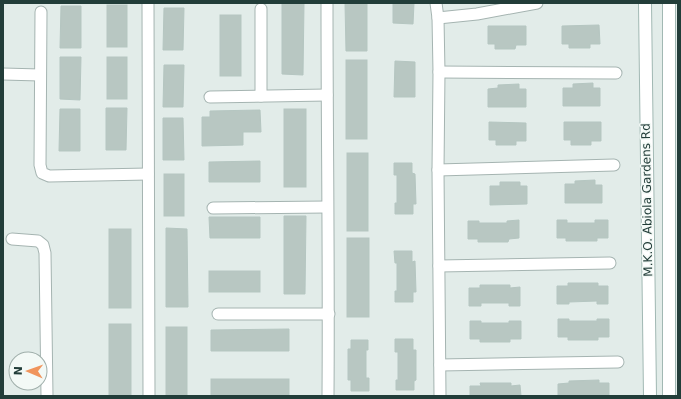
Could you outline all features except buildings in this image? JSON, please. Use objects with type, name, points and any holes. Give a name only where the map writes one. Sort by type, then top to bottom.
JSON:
[{"type":"street","points":[[148,3],[149,396]]},
{"type":"street","points":[[327,3],[329,314],[328,396]]},
{"type":"street","points":[[436,3],[438,18],[439,72],[438,170],[440,396]]},
{"type":"street","points":[[438,18],[477,14],[537,3]]},
{"type":"street","name":"M.K.O. Abiola Gardens Rd","points":[[645,3],[650,396]]},
{"type":"street","name":"M.K.O. Abiola Gardens Rd","points":[[669,3],[673,223],[669,396]]},
{"type":"street","points":[[261,9],[261,96]]},
{"type":"street","points":[[41,12],[40,165],[42,173],[49,176],[148,174]]},
{"type":"street","points":[[439,72],[616,73]]},
{"type":"street","points":[[3,74],[40,75]]},
{"type":"street","points":[[210,97],[327,95]]},
{"type":"street","points":[[438,170],[614,166]]},
{"type":"street","points":[[213,208],[328,207]]},
{"type":"street","points":[[12,239],[38,241],[43,245],[45,253],[47,396]]},
{"type":"street","points":[[439,266],[610,263]]},
{"type":"street","points":[[218,314],[329,314]]},
{"type":"street","points":[[440,365],[618,362]]}]
